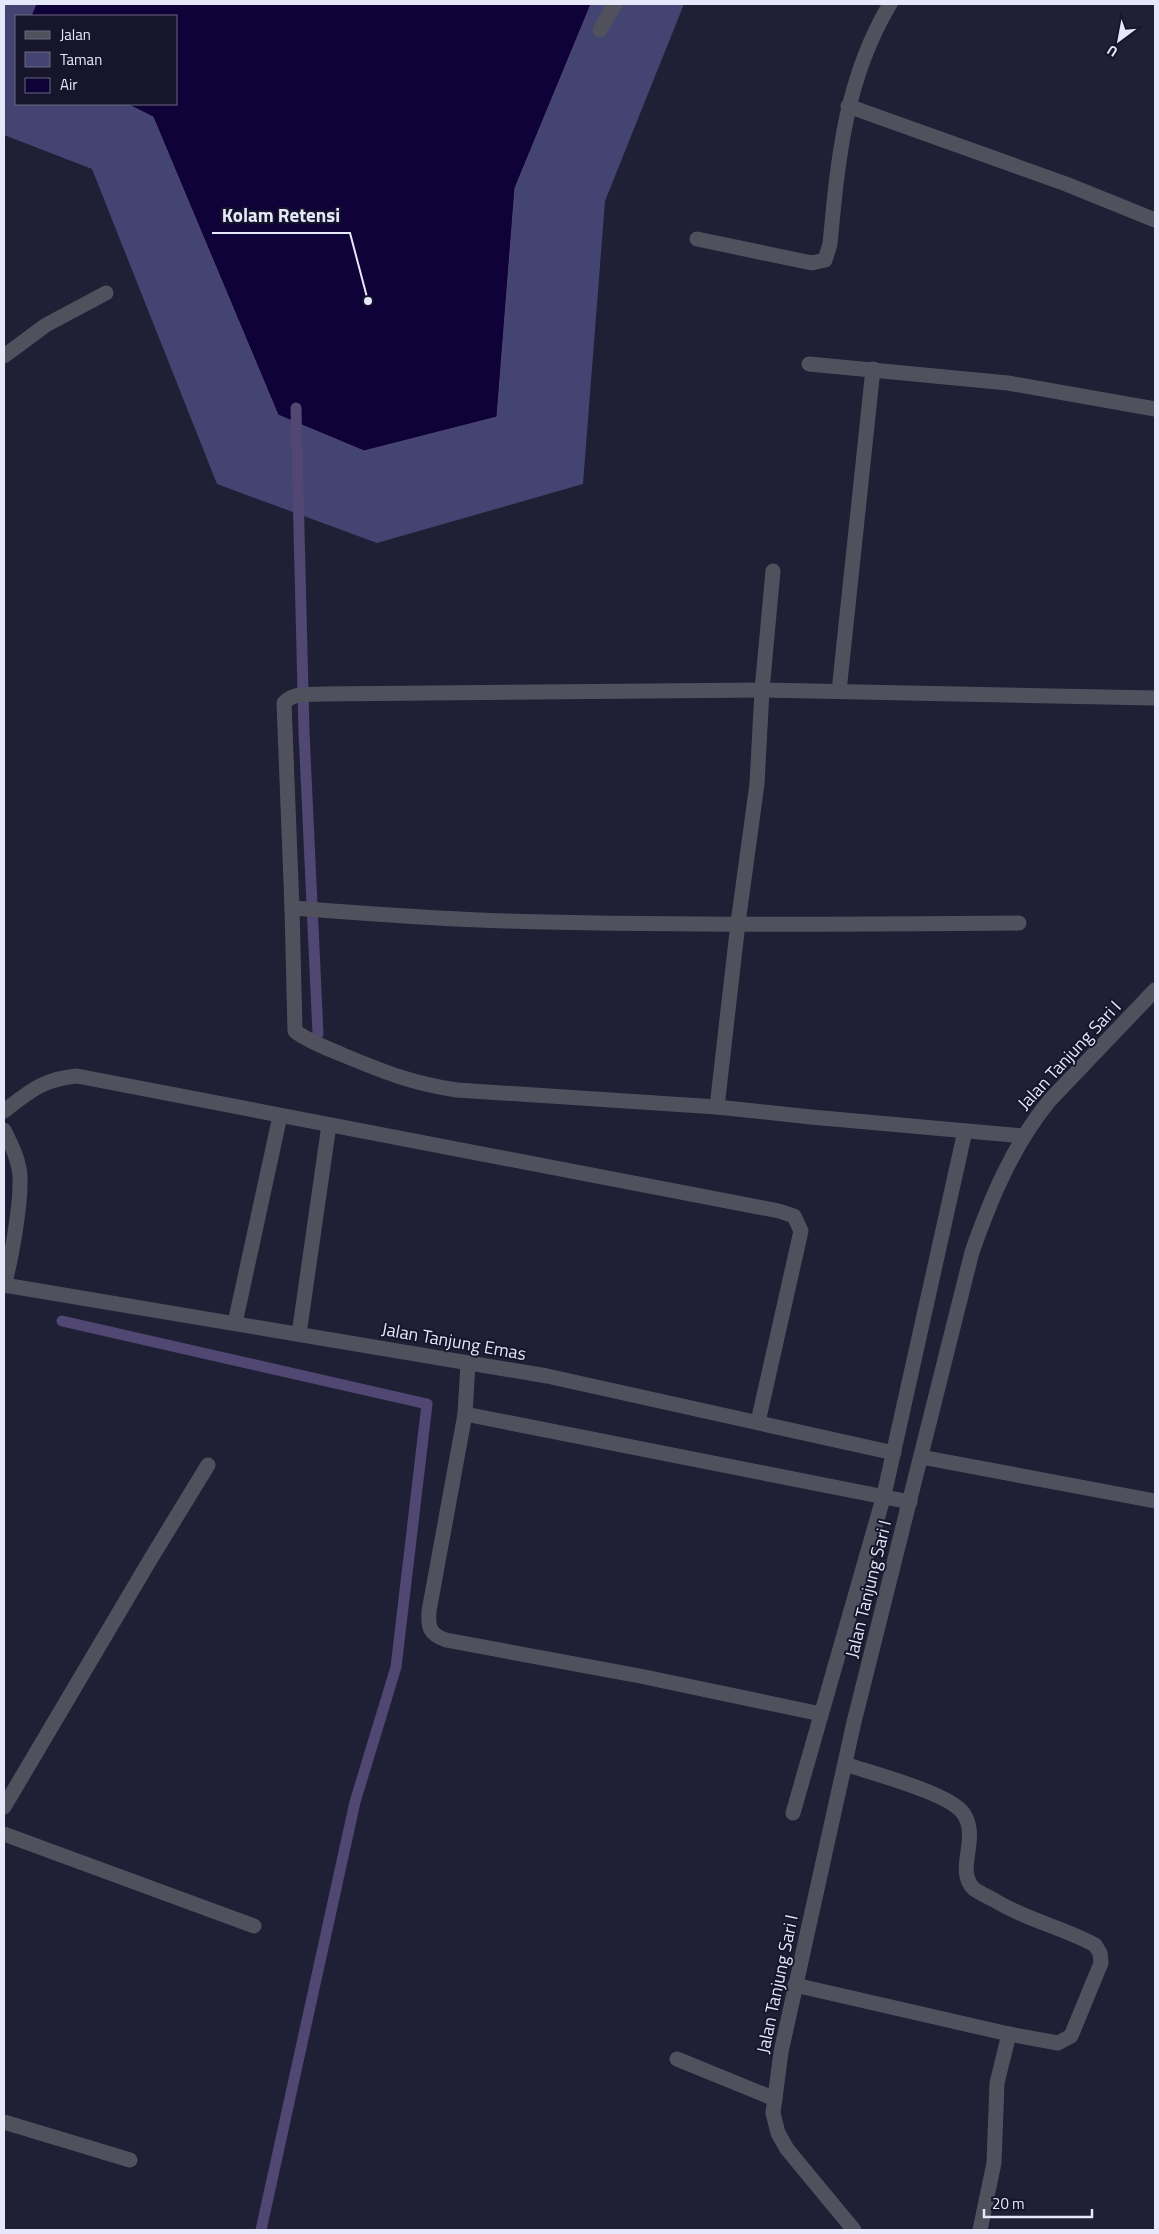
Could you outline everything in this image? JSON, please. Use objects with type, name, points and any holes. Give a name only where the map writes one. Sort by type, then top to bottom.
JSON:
[{"type":"street","points":[[600,30],[616,4]]},
{"type":"street","points":[[697,239],[812,263],[825,260],[830,244],[842,139],[848,106],[866,49],[890,4]]},
{"type":"street","points":[[848,106],[1066,184],[1155,220]]},
{"type":"street","points":[[4,356],[46,325],[106,293]]},
{"type":"street","points":[[809,364],[1008,383],[1155,409]]},
{"type":"street","points":[[839,690],[872,369]]},
{"type":"street","points":[[717,1107],[738,923],[757,784],[762,690],[773,571]]},
{"type":"street","points":[[1023,1136],[717,1107],[425,1086],[395,1077],[309,1040],[295,1031],[294,1025],[298,908],[284,703],[294,695],[322,694],[762,690],[839,690],[1155,698]]},
{"type":"street","points":[[298,908],[506,921],[1019,923]]},
{"type":"street","name":"Jalan Tanjung Sari I","points":[[854,2230],[782,2142],[774,2123],[773,2113],[781,2052],[845,1764],[972,1252],[988,1206],[1023,1136],[1050,1100],[1155,990]]},
{"type":"street","points":[[4,1110],[40,1084],[57,1078],[76,1076],[779,1211],[794,1216],[801,1230],[758,1422]]},
{"type":"street","points":[[234,1323],[284,1116]]},
{"type":"street","points":[[298,1334],[322,1124]]},
{"type":"street","points":[[4,1130],[10,1142],[20,1177],[16,1215],[4,1285]]},
{"type":"street","points":[[793,1813],[884,1495],[965,1131]]},
{"type":"street","name":"Jalan Tanjung Emas","points":[[4,1285],[547,1376],[894,1453]]},
{"type":"street","points":[[468,1363],[465,1414],[429,1611],[429,1628],[431,1633],[446,1640],[640,1676],[821,1714]]},
{"type":"street","points":[[465,1414],[884,1495],[910,1502]]},
{"type":"street","points":[[921,1457],[1155,1501]]},
{"type":"street","points":[[4,1807],[208,1465]]},
{"type":"street","points":[[795,1985],[1009,2034],[1058,2043],[1069,2038],[1102,1963],[1100,1953],[1095,1945],[1087,1940],[1016,1913],[973,1888],[967,1875],[965,1864],[971,1840],[969,1823],[962,1811],[945,1798],[845,1764]]},
{"type":"street","points":[[4,1834],[254,1926]]},
{"type":"street","points":[[980,2230],[994,2163],[997,2083],[1009,2034]]},
{"type":"street","points":[[677,2060],[775,2099]]},
{"type":"street","points":[[4,2122],[130,2160]]},
{"type":"green space","points":[[4,4],[684,4],[605,201],[583,484],[377,543],[217,484],[92,169],[4,135]]},
{"type":"water","points":[[36,4],[591,4],[515,188],[497,417],[364,451],[278,415],[153,117],[129,105],[178,105],[178,15],[31,15]]},
{"type":"waterway","points":[[296,408],[304,732],[318,1034]]},
{"type":"waterway","points":[[62,1321],[427,1404],[396,1667],[355,1802],[261,2230]]},
{"type":"place","name":"Kolam Retensi","points":[[368,301]]}]
